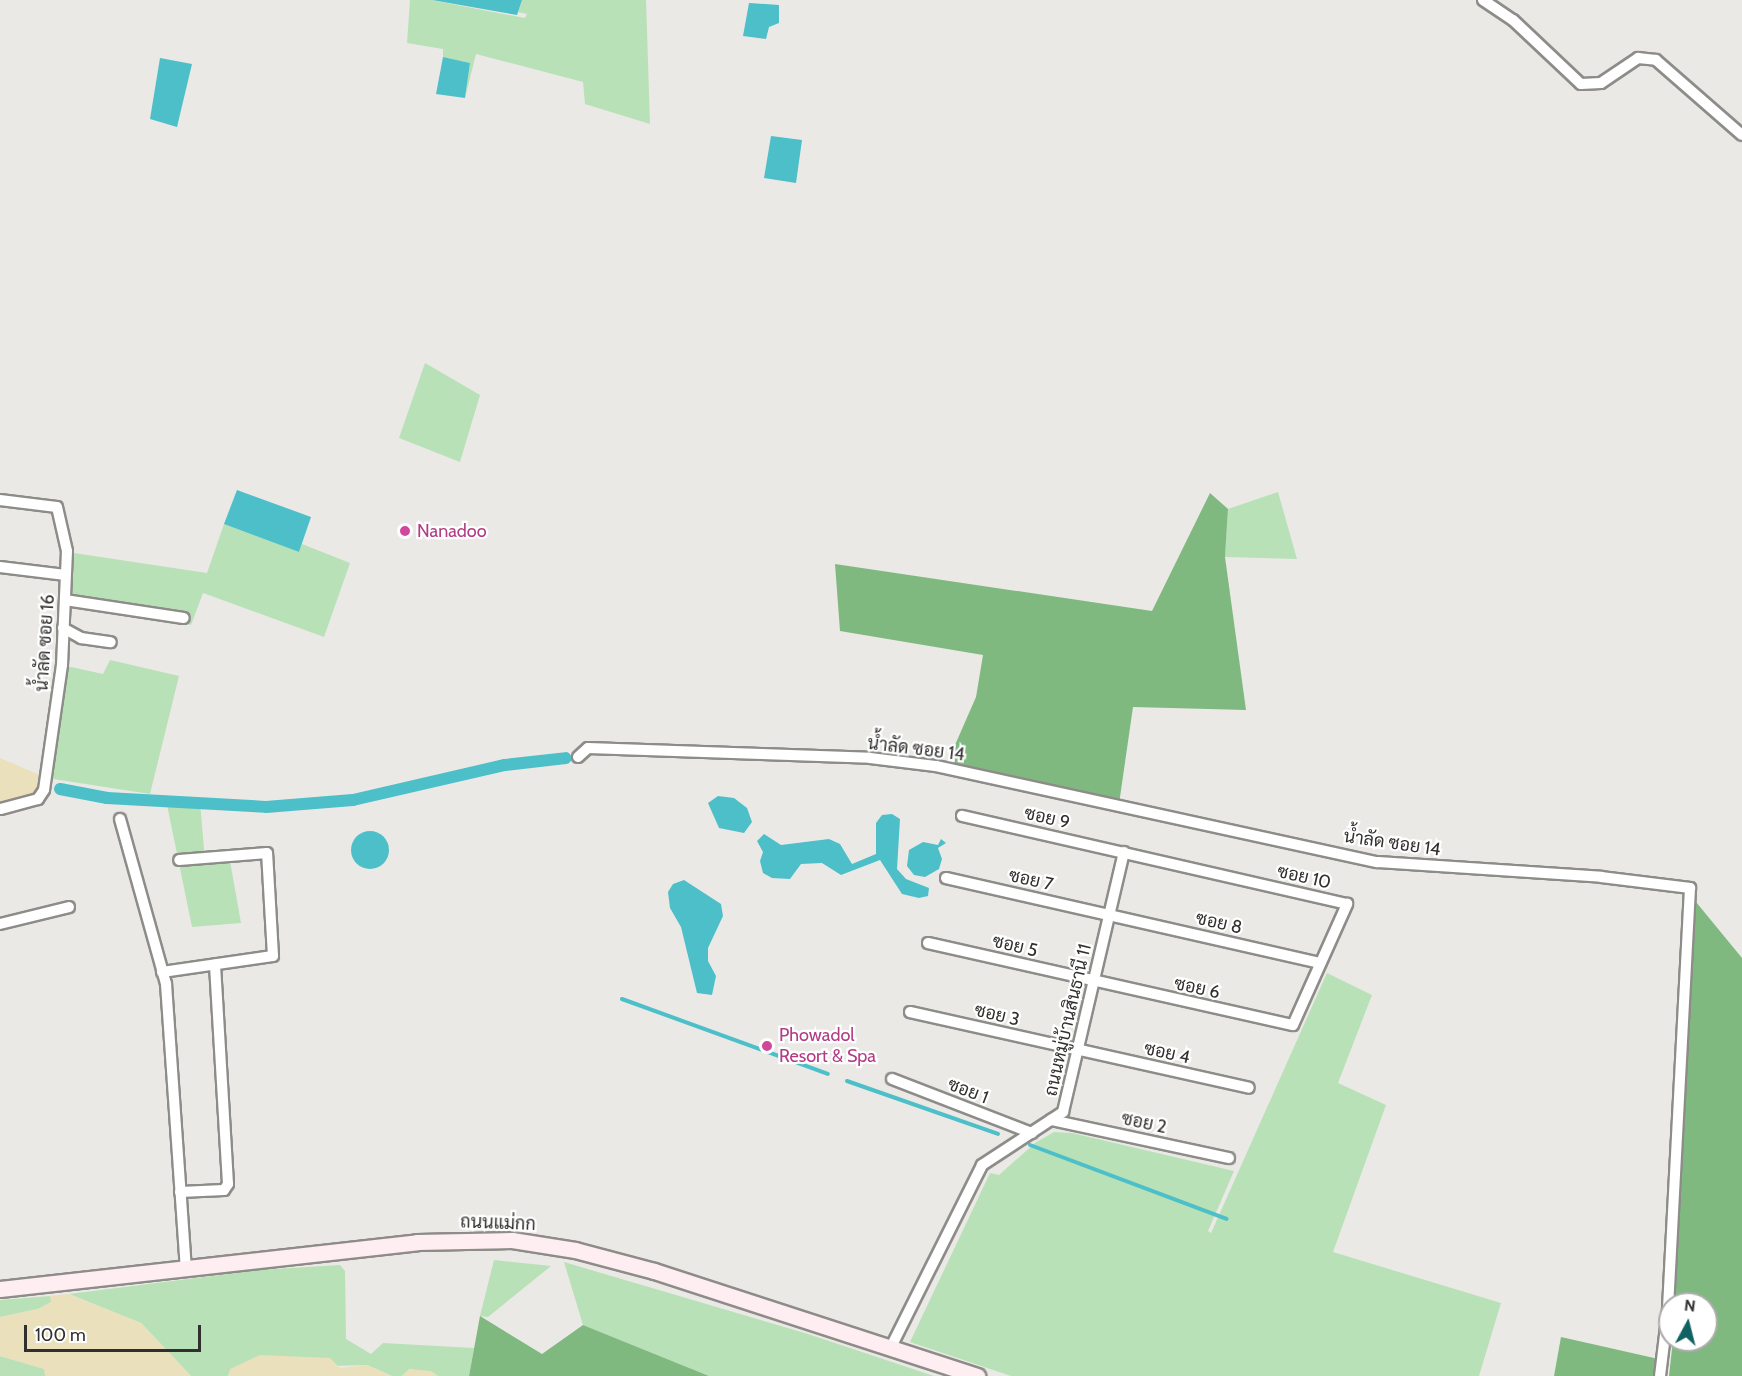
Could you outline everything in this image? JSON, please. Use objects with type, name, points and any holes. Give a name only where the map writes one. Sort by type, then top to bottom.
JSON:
[{"type":"street","points":[[1483,0],[1513,20],[1581,84],[1601,83],[1638,58],[1656,60],[1742,135]]},
{"type":"street","name":"น้ำลัด ซอย 16","points":[[0,500],[57,507],[67,551],[63,628],[44,790],[38,799],[0,808]]},
{"type":"street","points":[[0,567],[66,575]]},
{"type":"street","points":[[65,600],[184,618]]},
{"type":"street","points":[[63,628],[77,636],[111,642]]},
{"type":"street","name":"น้ำลัด ซอย 14","points":[[578,757],[588,748],[870,758],[936,766],[1378,862],[1601,878],[1690,888],[1668,1310],[1660,1376]]},
{"type":"street","name":"ซอย 9","points":[[962,816],[1124,852]]},
{"type":"street","points":[[120,819],[157,965],[162,972],[186,1269]]},
{"type":"street","name":"ถนนหมู่บ้านสินธานี 11","points":[[891,1347],[982,1165],[1063,1112],[1124,852]]},
{"type":"street","name":"ซอย 10","points":[[1124,852],[1347,904],[1293,1025]]},
{"type":"street","points":[[162,972],[273,956],[267,853],[179,860]]},
{"type":"street","name":"ซอย 7","points":[[946,878],[1109,915]]},
{"type":"street","points":[[0,924],[69,907]]},
{"type":"street","name":"ซอย 8","points":[[1109,915],[1320,963]]},
{"type":"street","name":"ซอย 5","points":[[928,942],[1094,982]]},
{"type":"street","points":[[180,1192],[224,1190],[228,1184],[214,964]]},
{"type":"street","name":"ซอย 6","points":[[1094,982],[1293,1025]]},
{"type":"street","name":"ซอย 3","points":[[910,1012],[1078,1050]]},
{"type":"street","name":"ซอย 4","points":[[1078,1050],[1249,1089]]},
{"type":"street","name":"ซอย 1","points":[[892,1079],[1032,1133]]},
{"type":"street","name":"ซอย 2","points":[[1051,1120],[1229,1158]]},
{"type":"street","name":"ถนนแม่กก","points":[[0,1289],[417,1242],[490,1240],[541,1244],[654,1271],[977,1376]]},
{"type":"green space","points":[[410,0],[431,0],[525,18],[527,14],[518,12],[522,0],[646,0],[650,124],[585,104],[583,82],[476,54],[465,98],[470,63],[443,57],[443,49],[407,43]]},
{"type":"green space","points":[[425,363],[480,395],[460,462],[399,438]]},
{"type":"green space","points":[[1278,492],[1297,559],[1225,557],[1228,509]]},
{"type":"green space","points":[[1210,493],[1228,509],[1225,557],[1246,710],[1133,707],[1119,804],[955,769],[955,745],[976,697],[983,655],[840,631],[835,564],[1152,611]]},
{"type":"green space","points":[[224,524],[299,552],[302,544],[350,563],[324,637],[203,593],[191,625],[137,609],[69,602],[74,553],[207,573]]},
{"type":"green space","points":[[110,660],[179,676],[150,794],[47,778],[62,665],[103,674]]},
{"type":"green space","points":[[166,800],[200,802],[205,861],[230,861],[241,923],[192,927]]},
{"type":"green space","points":[[1696,902],[1742,958],[1742,1376],[1669,1376],[1672,1352],[1718,1352],[1718,1292],[1676,1292]]},
{"type":"green space","points":[[1327,973],[1372,995],[1338,1083],[1386,1105],[1333,1252],[1501,1303],[1479,1376],[1011,1376],[910,1342],[990,1173],[999,1175],[1035,1143],[1054,1132],[1072,1133],[1234,1171],[1208,1231],[1211,1233]]},
{"type":"green space","points":[[494,1260],[551,1266],[488,1317],[480,1316]]},
{"type":"green space","points":[[564,1262],[808,1334],[934,1376],[709,1376],[583,1325]]},
{"type":"green space","points":[[340,1265],[345,1271],[346,1339],[371,1354],[383,1343],[474,1348],[469,1376],[438,1376],[410,1369],[402,1376],[392,1376],[367,1365],[231,1369],[228,1376],[191,1376],[141,1323],[69,1294],[259,1270]]},
{"type":"green space","points":[[50,1296],[52,1302],[38,1309],[0,1317],[0,1300]]},
{"type":"green space","points":[[480,1316],[542,1354],[583,1325],[709,1376],[469,1376]]},
{"type":"green space","points":[[1561,1337],[1663,1360],[1660,1376],[1554,1376]]},
{"type":"green space","points":[[0,1356],[45,1369],[45,1376],[0,1376]]},
{"type":"sand","points":[[0,758],[47,778],[38,799],[0,809]]},
{"type":"sand","points":[[68,1294],[141,1323],[191,1376],[45,1376],[44,1369],[0,1356],[0,1317],[38,1309],[51,1302],[50,1296]]},
{"type":"sand","points":[[260,1355],[330,1358],[340,1368],[367,1365],[392,1376],[229,1376],[230,1369]]},
{"type":"sand","points":[[409,1369],[431,1371],[438,1376],[402,1376]]},
{"type":"water","points":[[432,0],[522,0],[517,15]]},
{"type":"water","points":[[749,3],[779,5],[779,23],[769,27],[766,39],[743,36]]},
{"type":"water","points":[[443,57],[470,63],[465,98],[436,94]]},
{"type":"water","points":[[160,58],[192,64],[177,127],[150,119]]},
{"type":"water","points":[[771,136],[802,140],[796,183],[764,178]]},
{"type":"water","points":[[237,490],[311,517],[299,552],[224,524]]},
{"type":"water","points":[[718,796],[734,798],[747,808],[752,822],[744,833],[719,828],[708,803]]},
{"type":"water","points":[[892,814],[900,819],[897,869],[906,879],[929,888],[928,896],[919,898],[902,894],[880,860],[841,875],[822,863],[801,864],[790,879],[772,878],[763,873],[760,861],[763,852],[757,841],[764,834],[781,845],[829,839],[840,844],[852,864],[876,854],[876,823],[882,815]]},
{"type":"water","points":[[370,831],[384,836],[389,850],[384,864],[370,869],[356,864],[351,850],[356,836]]},
{"type":"water","points":[[941,839],[946,843],[938,848],[942,859],[939,869],[925,877],[914,875],[907,866],[909,850],[923,842],[938,845]]},
{"type":"water","points":[[684,880],[721,904],[723,916],[708,948],[708,961],[716,976],[712,995],[697,993],[681,927],[670,908],[668,892],[673,884]]},
{"type":"waterway","points":[[60,789],[107,798],[266,807],[353,800],[505,765],[566,758]]},
{"type":"waterway","points":[[622,999],[828,1074]]},
{"type":"waterway","points":[[847,1081],[998,1134]]},
{"type":"waterway","points":[[1030,1145],[1227,1219]]},
{"type":"place","name":"Nanadoo","points":[[405,531]]},
{"type":"place","name":"Phowadol Resort & Spa","points":[[767,1046]]}]
